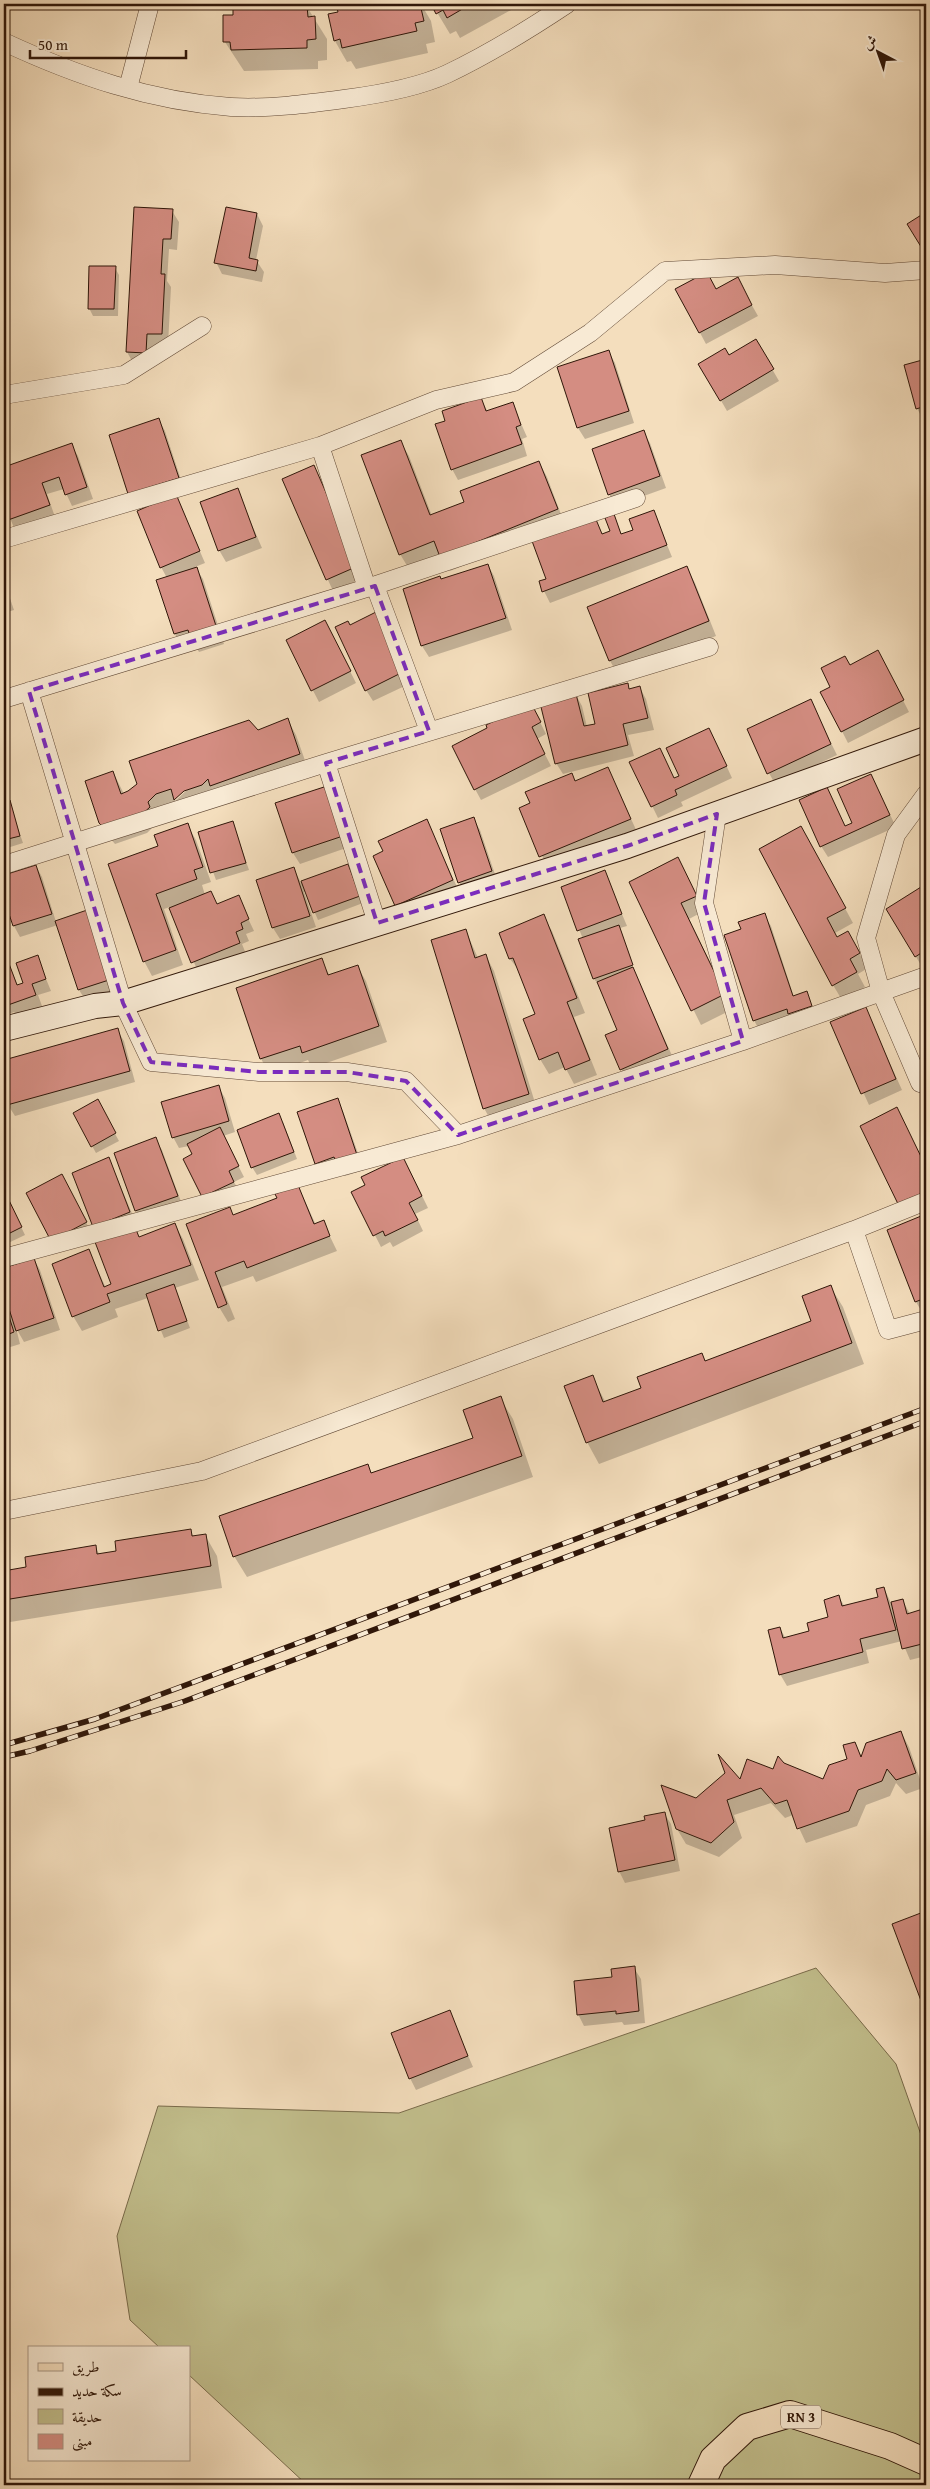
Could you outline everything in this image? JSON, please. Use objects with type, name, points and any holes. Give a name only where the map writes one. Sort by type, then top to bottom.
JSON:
[{"type":"main road","name":"RN 3","points":[[701,2485],[713,2459],[747,2426],[790,2414],[890,2446],[926,2462]]},
{"type":"street","points":[[128,88],[150,4]]},
{"type":"street","points":[[4,42],[61,68],[175,100],[232,107],[302,105],[374,95],[445,75],[515,38],[567,4]]},
{"type":"street","points":[[4,539],[320,446],[436,400],[514,382],[590,333],[665,271],[775,265],[885,273],[926,270]]},
{"type":"street","points":[[4,395],[124,374],[202,326]]},
{"type":"street","points":[[320,446],[371,587],[429,731]]},
{"type":"street","points":[[4,699],[371,587],[636,498]]},
{"type":"street","points":[[4,865],[429,731],[709,647]]},
{"type":"street","points":[[29,691],[123,1003],[151,1062],[259,1072],[347,1072],[406,1082],[458,1135]]},
{"type":"street","points":[[4,1029],[95,1006],[123,1003],[627,846],[926,738]]},
{"type":"street","points":[[326,763],[378,923]]},
{"type":"street","points":[[926,794],[896,835],[866,938],[881,992],[920,1083],[926,1085]]},
{"type":"street","points":[[717,814],[704,903],[743,1041]]},
{"type":"street","points":[[4,1258],[458,1135],[743,1041],[926,976]]},
{"type":"street","points":[[4,1511],[202,1471],[854,1230],[926,1201]]},
{"type":"street","points":[[854,1230],[888,1330],[926,1320]]},
{"type":"highlighted area","points":[[375,586],[429,731],[326,763],[377,923],[627,846],[717,814],[704,903],[743,1041],[458,1135],[406,1081],[347,1072],[259,1072],[151,1062],[123,1003],[29,691]]},
{"type":"green space","points":[[816,1968],[896,2064],[926,2149],[926,2485],[307,2485],[190,2376],[190,2346],[158,2346],[130,2320],[117,2236],[158,2106],[399,2113]]},
{"type":"building","points":[[420,4],[424,21],[415,23],[417,31],[342,48],[340,39],[334,41],[328,14],[338,12],[336,5]]},
{"type":"building","points":[[431,4],[471,4],[447,18],[443,10],[436,14]]},
{"type":"building","points":[[307,6],[308,17],[315,16],[316,39],[307,40],[307,48],[231,50],[230,42],[223,42],[223,15],[233,15],[233,8]]},
{"type":"building","points":[[134,207],[173,209],[171,239],[163,239],[161,274],[165,274],[162,334],[147,334],[146,353],[126,352]]},
{"type":"building","points":[[226,207],[257,213],[249,258],[258,260],[256,271],[214,263]]},
{"type":"building","points":[[926,212],[926,248],[923,250],[907,224]]},
{"type":"building","points":[[89,266],[116,266],[114,309],[88,309]]},
{"type":"building","points":[[707,272],[716,289],[738,277],[752,305],[699,333],[675,289]]},
{"type":"building","points":[[756,339],[774,369],[720,401],[698,364],[725,348],[729,355]]},
{"type":"building","points":[[609,350],[629,411],[577,428],[557,367]]},
{"type":"building","points":[[926,359],[926,406],[916,409],[904,365]]},
{"type":"building","points":[[481,397],[486,411],[513,402],[521,425],[516,427],[522,444],[451,470],[435,424],[445,421],[442,411]]},
{"type":"building","points":[[159,418],[179,478],[128,494],[109,435]]},
{"type":"building","points":[[644,430],[660,476],[608,495],[592,449]]},
{"type":"building","points":[[401,440],[430,515],[464,502],[460,491],[539,461],[558,509],[440,557],[434,541],[399,555],[361,455]]},
{"type":"building","points":[[72,443],[87,487],[65,495],[59,477],[42,483],[50,505],[8,520],[4,508],[4,467]]},
{"type":"building","points":[[314,465],[358,566],[326,580],[282,479]]},
{"type":"building","points":[[238,488],[256,537],[218,551],[200,502]]},
{"type":"building","points":[[176,494],[200,551],[160,568],[137,511]]},
{"type":"building","points":[[654,510],[667,545],[542,592],[539,581],[546,579],[532,541],[595,517],[602,534],[610,531],[605,518],[614,514],[621,534],[633,530],[629,519]]},
{"type":"building","points":[[488,564],[506,618],[421,646],[403,589],[440,576],[441,579]]},
{"type":"building","points":[[687,566],[709,621],[609,661],[587,607]]},
{"type":"building","points":[[197,567],[218,632],[191,641],[188,630],[174,634],[156,580]]},
{"type":"building","points":[[376,612],[403,672],[365,691],[335,627],[348,621],[350,625]]},
{"type":"building","points":[[325,620],[351,671],[311,691],[286,640]]},
{"type":"building","points":[[878,650],[904,700],[841,732],[820,692],[830,687],[821,668],[845,656],[850,665]]},
{"type":"building","points":[[628,683],[629,689],[640,686],[648,718],[623,724],[628,745],[555,764],[540,703],[576,694],[584,726],[595,724],[588,693]]},
{"type":"building","points":[[811,699],[831,744],[767,774],[747,729]]},
{"type":"building","points":[[531,703],[541,722],[532,727],[545,754],[474,790],[452,746],[487,728],[486,725]]},
{"type":"building","points":[[288,718],[300,754],[210,786],[208,779],[202,785],[184,791],[174,800],[171,789],[156,794],[148,802],[150,807],[138,818],[106,830],[99,823],[85,781],[113,771],[121,794],[137,784],[129,761],[249,720],[258,730]]},
{"type":"building","points":[[709,728],[727,766],[675,790],[677,795],[651,807],[629,762],[660,748],[674,778],[679,776],[666,748]]},
{"type":"building","points":[[608,767],[631,819],[539,857],[519,808],[530,803],[525,792],[572,773],[575,781]]},
{"type":"building","points":[[871,774],[890,815],[820,847],[799,800],[827,787],[845,826],[852,823],[837,789]]},
{"type":"building","points":[[327,786],[343,836],[292,853],[275,803]]},
{"type":"building","points":[[10,800],[20,836],[4,840],[4,802]]},
{"type":"building","points":[[474,817],[492,871],[458,883],[440,829]]},
{"type":"building","points":[[427,819],[453,880],[395,906],[373,856],[383,851],[378,841]]},
{"type":"building","points":[[233,821],[246,863],[210,873],[198,832]]},
{"type":"building","points":[[188,823],[203,867],[194,870],[197,879],[156,894],[176,950],[143,962],[108,864],[158,846],[154,835]]},
{"type":"building","points":[[801,826],[846,908],[827,918],[837,937],[848,931],[860,953],[850,959],[857,972],[832,986],[759,849]]},
{"type":"building","points":[[678,857],[697,896],[681,903],[725,994],[691,1011],[629,882]]},
{"type":"building","points":[[348,864],[360,896],[313,913],[301,881]]},
{"type":"building","points":[[36,865],[52,914],[13,926],[4,899],[4,875]]},
{"type":"building","points":[[294,867],[310,916],[272,928],[256,880]]},
{"type":"building","points":[[605,870],[622,914],[577,931],[561,887]]},
{"type":"building","points":[[921,887],[926,896],[926,950],[915,957],[886,909]]},
{"type":"building","points":[[211,891],[217,904],[239,895],[249,919],[241,923],[243,929],[236,932],[240,943],[191,963],[169,908]]},
{"type":"building","points":[[93,908],[112,979],[78,990],[55,921]]},
{"type":"building","points":[[765,913],[793,996],[807,991],[812,1006],[788,1014],[787,1009],[753,1021],[724,935],[741,929],[738,922]]},
{"type":"building","points":[[544,914],[577,998],[567,1002],[590,1060],[565,1070],[558,1052],[539,1060],[523,1019],[535,1014],[513,958],[509,959],[499,933]]},
{"type":"building","points":[[619,925],[633,965],[593,979],[578,939]]},
{"type":"building","points":[[466,929],[475,958],[486,954],[529,1094],[483,1109],[431,940]]},
{"type":"building","points":[[38,955],[46,979],[32,984],[36,995],[8,1005],[7,1001],[4,1002],[4,962],[8,961],[17,985],[23,983],[16,963]]},
{"type":"building","points":[[322,958],[328,975],[358,965],[379,1026],[302,1053],[300,1046],[260,1059],[236,988]]},
{"type":"building","points":[[633,967],[668,1049],[620,1070],[605,1035],[617,1030],[597,982]]},
{"type":"building","points":[[866,1007],[896,1079],[861,1094],[830,1022]]},
{"type":"building","points":[[118,1028],[130,1071],[7,1105],[4,1093],[4,1060]]},
{"type":"building","points":[[219,1085],[229,1121],[172,1138],[161,1102]]},
{"type":"building","points":[[338,1098],[358,1158],[337,1165],[334,1157],[315,1164],[297,1112]]},
{"type":"building","points":[[98,1099],[116,1133],[91,1147],[73,1113]]},
{"type":"building","points":[[897,1107],[926,1167],[926,1195],[900,1208],[860,1126]]},
{"type":"building","points":[[279,1113],[294,1152],[251,1168],[237,1130]]},
{"type":"building","points":[[220,1127],[239,1166],[229,1171],[234,1182],[202,1197],[183,1159],[192,1154],[187,1144]]},
{"type":"building","points":[[156,1137],[178,1196],[135,1211],[114,1153]]},
{"type":"building","points":[[109,1157],[130,1212],[93,1227],[72,1173]]},
{"type":"building","points":[[403,1157],[422,1196],[409,1203],[418,1220],[385,1236],[383,1231],[373,1236],[351,1192],[365,1185],[361,1177]]},
{"type":"building","points":[[62,1174],[87,1222],[51,1241],[26,1193]]},
{"type":"building","points":[[298,1185],[314,1224],[324,1220],[330,1236],[247,1268],[244,1261],[215,1272],[227,1304],[218,1308],[186,1224],[230,1207],[233,1215],[277,1198],[275,1194]]},
{"type":"building","points":[[4,1190],[22,1227],[4,1236]]},
{"type":"building","points":[[926,1214],[925,1304],[923,1299],[915,1302],[887,1230]]},
{"type":"building","points":[[175,1223],[191,1265],[107,1294],[110,1302],[72,1317],[52,1264],[89,1249],[104,1287],[111,1284],[95,1242],[135,1227],[139,1237]]},
{"type":"building","points":[[34,1258],[54,1318],[16,1331],[4,1293],[4,1268]]},
{"type":"building","points":[[174,1284],[187,1321],[158,1331],[146,1294]]},
{"type":"building","points":[[831,1285],[852,1343],[586,1443],[564,1386],[593,1375],[603,1402],[641,1388],[637,1377],[702,1353],[705,1361],[811,1321],[802,1296]]},
{"type":"building","points":[[4,1301],[14,1332],[4,1336]]},
{"type":"building","points":[[501,1396],[522,1456],[233,1557],[219,1516],[368,1464],[371,1473],[473,1438],[463,1410]]},
{"type":"building","points":[[191,1529],[192,1536],[206,1534],[211,1566],[4,1600],[4,1564],[8,1564],[9,1570],[26,1567],[25,1557],[96,1545],[97,1554],[116,1551],[115,1541]]},
{"type":"building","points":[[884,1587],[896,1630],[860,1639],[863,1652],[779,1675],[768,1630],[780,1627],[783,1638],[809,1631],[807,1623],[828,1617],[824,1600],[839,1595],[842,1606],[878,1597],[876,1589]]},
{"type":"building","points":[[903,1599],[907,1614],[926,1608],[926,1643],[902,1649],[891,1602]]},
{"type":"building","points":[[901,1731],[916,1773],[896,1780],[887,1769],[882,1781],[858,1790],[849,1811],[797,1829],[787,1800],[775,1804],[761,1788],[727,1800],[734,1822],[711,1843],[676,1829],[661,1785],[696,1798],[725,1773],[718,1754],[740,1779],[747,1759],[773,1769],[778,1756],[784,1763],[823,1779],[829,1765],[847,1759],[843,1745],[855,1742],[861,1757],[866,1743]]},
{"type":"building","points":[[665,1812],[675,1860],[618,1872],[609,1828],[645,1820],[644,1816]]},
{"type":"building","points":[[926,1911],[926,2014],[892,1924]]},
{"type":"building","points":[[635,1966],[639,2011],[616,2014],[616,2011],[577,2015],[574,1981],[612,1977],[611,1969]]},
{"type":"building","points":[[450,2010],[468,2056],[409,2079],[391,2033]]},
{"type":"railway","points":[[4,1745],[95,1719],[926,1408]]},
{"type":"railway","points":[[4,1757],[30,1751],[185,1701],[926,1421]]}]
